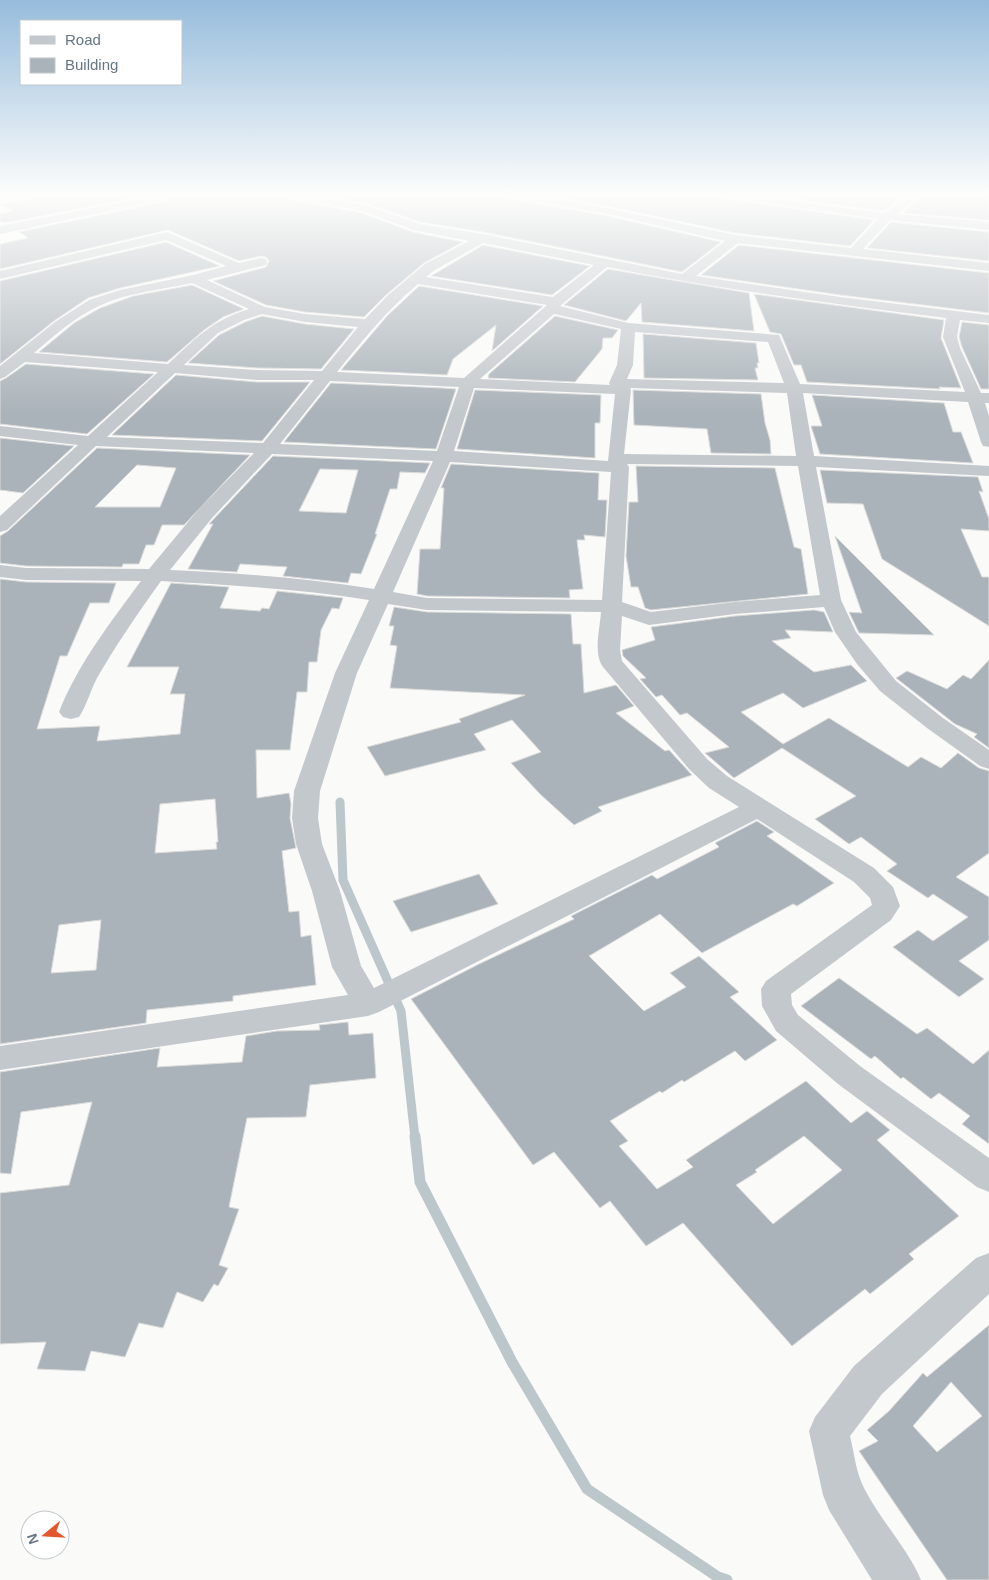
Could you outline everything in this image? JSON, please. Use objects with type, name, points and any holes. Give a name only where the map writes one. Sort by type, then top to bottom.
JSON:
[{"type":"street","points":[[0,276],[37,267]]},
{"type":"street","points":[[0,374],[23,357],[52,330],[81,310],[100,300],[116,294],[192,279],[234,267]]},
{"type":"street","points":[[71,712],[80,688],[97,659],[155,575],[205,514],[267,449],[368,324],[392,299],[430,267]]},
{"type":"street","points":[[368,1004],[347,967],[326,891],[309,844],[305,818],[307,791],[346,673],[444,456],[468,382],[600,267]]},
{"type":"street","points":[[624,267],[685,278],[989,319]]},
{"type":"street","points":[[685,278],[699,267]]},
{"type":"street","points":[[192,279],[221,290],[261,310],[305,318],[368,324]]},
{"type":"street","points":[[415,279],[554,306],[628,327],[774,338],[794,388],[831,600],[846,632],[865,659],[888,686],[935,723],[989,761]]},
{"type":"street","points":[[0,526],[171,367],[214,330],[261,310]]},
{"type":"street","points":[[954,315],[950,338],[951,343],[982,398],[989,442]]},
{"type":"street","points":[[628,327],[625,366],[620,387],[613,606],[608,650],[612,662],[698,764],[718,782],[864,876],[883,894],[886,906],[880,913],[776,989],[777,1006],[787,1023],[850,1076],[989,1176]]},
{"type":"street","points":[[23,357],[171,367],[258,376],[326,376],[620,387],[794,388],[982,398]]},
{"type":"street","points":[[0,431],[90,442],[618,463],[806,461],[989,471]]},
{"type":"street","points":[[0,571],[26,574],[155,575],[316,586],[427,604],[613,606],[649,619],[735,608],[831,600]]},
{"type":"street","points":[[0,1058],[368,1004],[758,808]]},
{"type":"street","points":[[899,1580],[890,1569],[844,1495],[829,1431],[868,1380],[989,1270]]},
{"type":"building","points":[[61,267],[217,267],[120,288],[88,298],[54,321],[0,364],[0,281]]},
{"type":"building","points":[[266,267],[420,267],[386,295],[364,317],[305,312],[266,305],[213,281]]},
{"type":"building","points":[[447,267],[589,267],[552,295],[431,276]]},
{"type":"building","points":[[656,267],[689,267],[682,272]]},
{"type":"building","points":[[711,267],[933,267],[989,273],[989,313],[840,295],[701,275]]},
{"type":"building","points":[[608,269],[749,293],[754,331],[642,322],[641,303],[626,321],[564,305]]},
{"type":"building","points":[[192,285],[244,309],[223,317],[204,330],[167,362],[39,352],[74,323],[100,308],[133,296]]},
{"type":"building","points":[[419,286],[543,306],[492,351],[496,325],[453,359],[447,375],[341,370],[387,316]]},
{"type":"building","points":[[754,294],[944,320],[941,338],[961,388],[939,387],[940,389],[807,382],[801,365],[794,365],[781,334],[770,332]]},
{"type":"building","points":[[262,316],[305,324],[354,329],[321,369],[257,368],[188,363],[219,335]]},
{"type":"building","points":[[555,316],[618,330],[612,338],[603,338],[602,349],[575,382],[488,378],[489,374]]},
{"type":"building","points":[[962,322],[989,325],[989,389],[981,389],[962,347],[959,337]]},
{"type":"building","points":[[643,334],[756,343],[759,363],[757,363],[758,368],[755,368],[758,380],[644,378]]},
{"type":"building","points":[[26,364],[154,374],[87,434],[0,424],[0,381]]},
{"type":"building","points":[[176,375],[257,382],[310,382],[262,441],[112,435]]},
{"type":"building","points":[[331,383],[456,389],[436,449],[284,442]]},
{"type":"building","points":[[475,390],[601,395],[600,423],[595,423],[595,458],[457,449]]},
{"type":"building","points":[[633,390],[761,394],[771,454],[711,453],[707,429],[634,425]]},
{"type":"building","points":[[812,395],[944,403],[953,432],[961,432],[973,463],[820,454],[811,426],[822,426]]},
{"type":"building","points":[[0,438],[74,446],[23,493],[0,490]]},
{"type":"building","points":[[97,448],[250,455],[184,525],[162,525],[154,545],[146,545],[139,564],[123,564],[122,567],[26,566],[0,563],[0,536],[8,531]],"holes":[[[137,465],[176,468],[160,507],[95,507]]]},
{"type":"building","points":[[273,456],[430,463],[425,473],[400,472],[397,489],[390,489],[375,534],[377,534],[361,574],[351,573],[348,583],[283,576],[287,567],[240,564],[237,572],[188,569],[213,524],[209,524]],"holes":[[[320,469],[358,470],[346,513],[299,511]]]},
{"type":"building","points":[[451,464],[599,473],[598,500],[607,500],[605,537],[584,535],[585,540],[577,540],[583,589],[569,590],[570,598],[427,596],[417,594],[420,549],[440,549],[444,488],[441,488]]},
{"type":"building","points":[[636,466],[775,468],[794,547],[801,549],[808,594],[651,610],[645,608],[638,587],[631,587],[626,556],[629,502],[638,502]]},
{"type":"building","points":[[820,470],[978,477],[983,492],[979,491],[989,519],[989,531],[961,529],[982,577],[989,577],[989,626],[882,559],[863,504],[827,503]]},
{"type":"building","points":[[835,536],[934,635],[859,633],[849,612],[862,613]]},
{"type":"building","points":[[0,579],[26,582],[116,583],[109,603],[90,603],[67,656],[60,656],[37,729],[100,726],[97,741],[180,734],[185,694],[170,694],[179,667],[127,667],[171,583],[229,587],[220,608],[260,611],[262,608],[269,609],[277,591],[343,598],[339,609],[332,608],[321,630],[317,662],[309,662],[307,692],[297,692],[290,750],[256,750],[257,798],[289,793],[291,804],[290,818],[296,848],[282,851],[289,912],[299,911],[301,937],[311,935],[316,985],[233,996],[233,1001],[147,1010],[146,1023],[0,1044]],"holes":[[[215,799],[217,849],[155,853],[160,804]],[[101,920],[96,970],[51,973],[59,925]]]},
{"type":"building","points":[[394,607],[427,612],[571,614],[573,644],[581,644],[584,693],[616,685],[634,706],[616,713],[665,751],[669,750],[692,775],[598,807],[602,811],[574,825],[540,794],[511,763],[541,752],[512,720],[474,734],[486,750],[385,776],[367,747],[461,722],[459,719],[525,695],[390,688],[397,646],[390,645],[394,626],[389,626]]},
{"type":"building","points":[[814,610],[824,612],[833,632],[785,630],[791,638],[772,641],[814,672],[851,665],[867,681],[803,708],[783,693],[741,712],[783,744],[829,718],[908,767],[921,757],[941,768],[958,753],[979,768],[989,771],[989,853],[956,877],[989,897],[989,940],[959,961],[984,979],[959,997],[893,947],[918,930],[933,941],[968,917],[933,894],[928,898],[887,871],[897,864],[861,837],[849,844],[815,819],[856,796],[782,748],[734,778],[705,753],[729,747],[687,713],[680,715],[662,695],[656,697],[640,679],[646,678],[623,656],[622,650],[655,640],[651,627],[735,616]]},
{"type":"building","points":[[989,660],[989,748],[974,737],[977,734],[955,724],[896,678],[907,671],[947,689],[963,675],[971,679]]},
{"type":"building","points":[[757,821],[774,832],[767,836],[834,883],[797,906],[793,904],[702,953],[660,914],[589,956],[644,1011],[686,987],[670,973],[699,956],[739,992],[730,997],[777,1040],[745,1061],[735,1051],[684,1082],[682,1080],[662,1093],[660,1091],[610,1121],[628,1141],[619,1146],[657,1189],[693,1167],[686,1160],[806,1081],[851,1123],[867,1111],[890,1130],[877,1140],[959,1216],[909,1254],[914,1259],[870,1294],[865,1289],[792,1346],[683,1223],[646,1246],[610,1201],[600,1208],[554,1152],[533,1165],[411,999],[574,919],[571,916],[652,875],[657,879],[719,847],[715,843]],"holes":[[[804,1136],[842,1170],[773,1224],[736,1185],[757,1172],[755,1170]]]},
{"type":"building","points":[[479,874],[498,904],[411,932],[393,901]]},
{"type":"building","points":[[839,978],[917,1034],[927,1028],[973,1064],[989,1050],[989,1144],[962,1124],[970,1116],[939,1093],[931,1099],[903,1077],[901,1079],[875,1056],[871,1059],[801,1006]]},
{"type":"building","points":[[348,1022],[349,1035],[373,1033],[376,1078],[310,1085],[306,1117],[247,1118],[229,1207],[239,1209],[219,1265],[228,1268],[218,1286],[214,1284],[203,1302],[177,1292],[163,1328],[139,1323],[125,1357],[91,1351],[85,1371],[37,1369],[46,1342],[0,1344],[0,1193],[69,1185],[92,1102],[21,1112],[11,1174],[0,1173],[0,1072],[160,1048],[157,1067],[242,1062],[246,1036],[277,1031],[320,1030],[319,1025]]},
{"type":"building","points":[[989,1325],[989,1580],[947,1580],[859,1451],[878,1441],[867,1430],[889,1411],[923,1373],[927,1377]],"holes":[[[951,1382],[982,1416],[937,1452],[913,1426]]]},
{"type":"waterway","points":[[340,802],[343,880],[401,1011],[415,1138]]},
{"type":"waterway","points":[[415,1136],[420,1182],[512,1362],[587,1489],[718,1577],[727,1580]]}]
